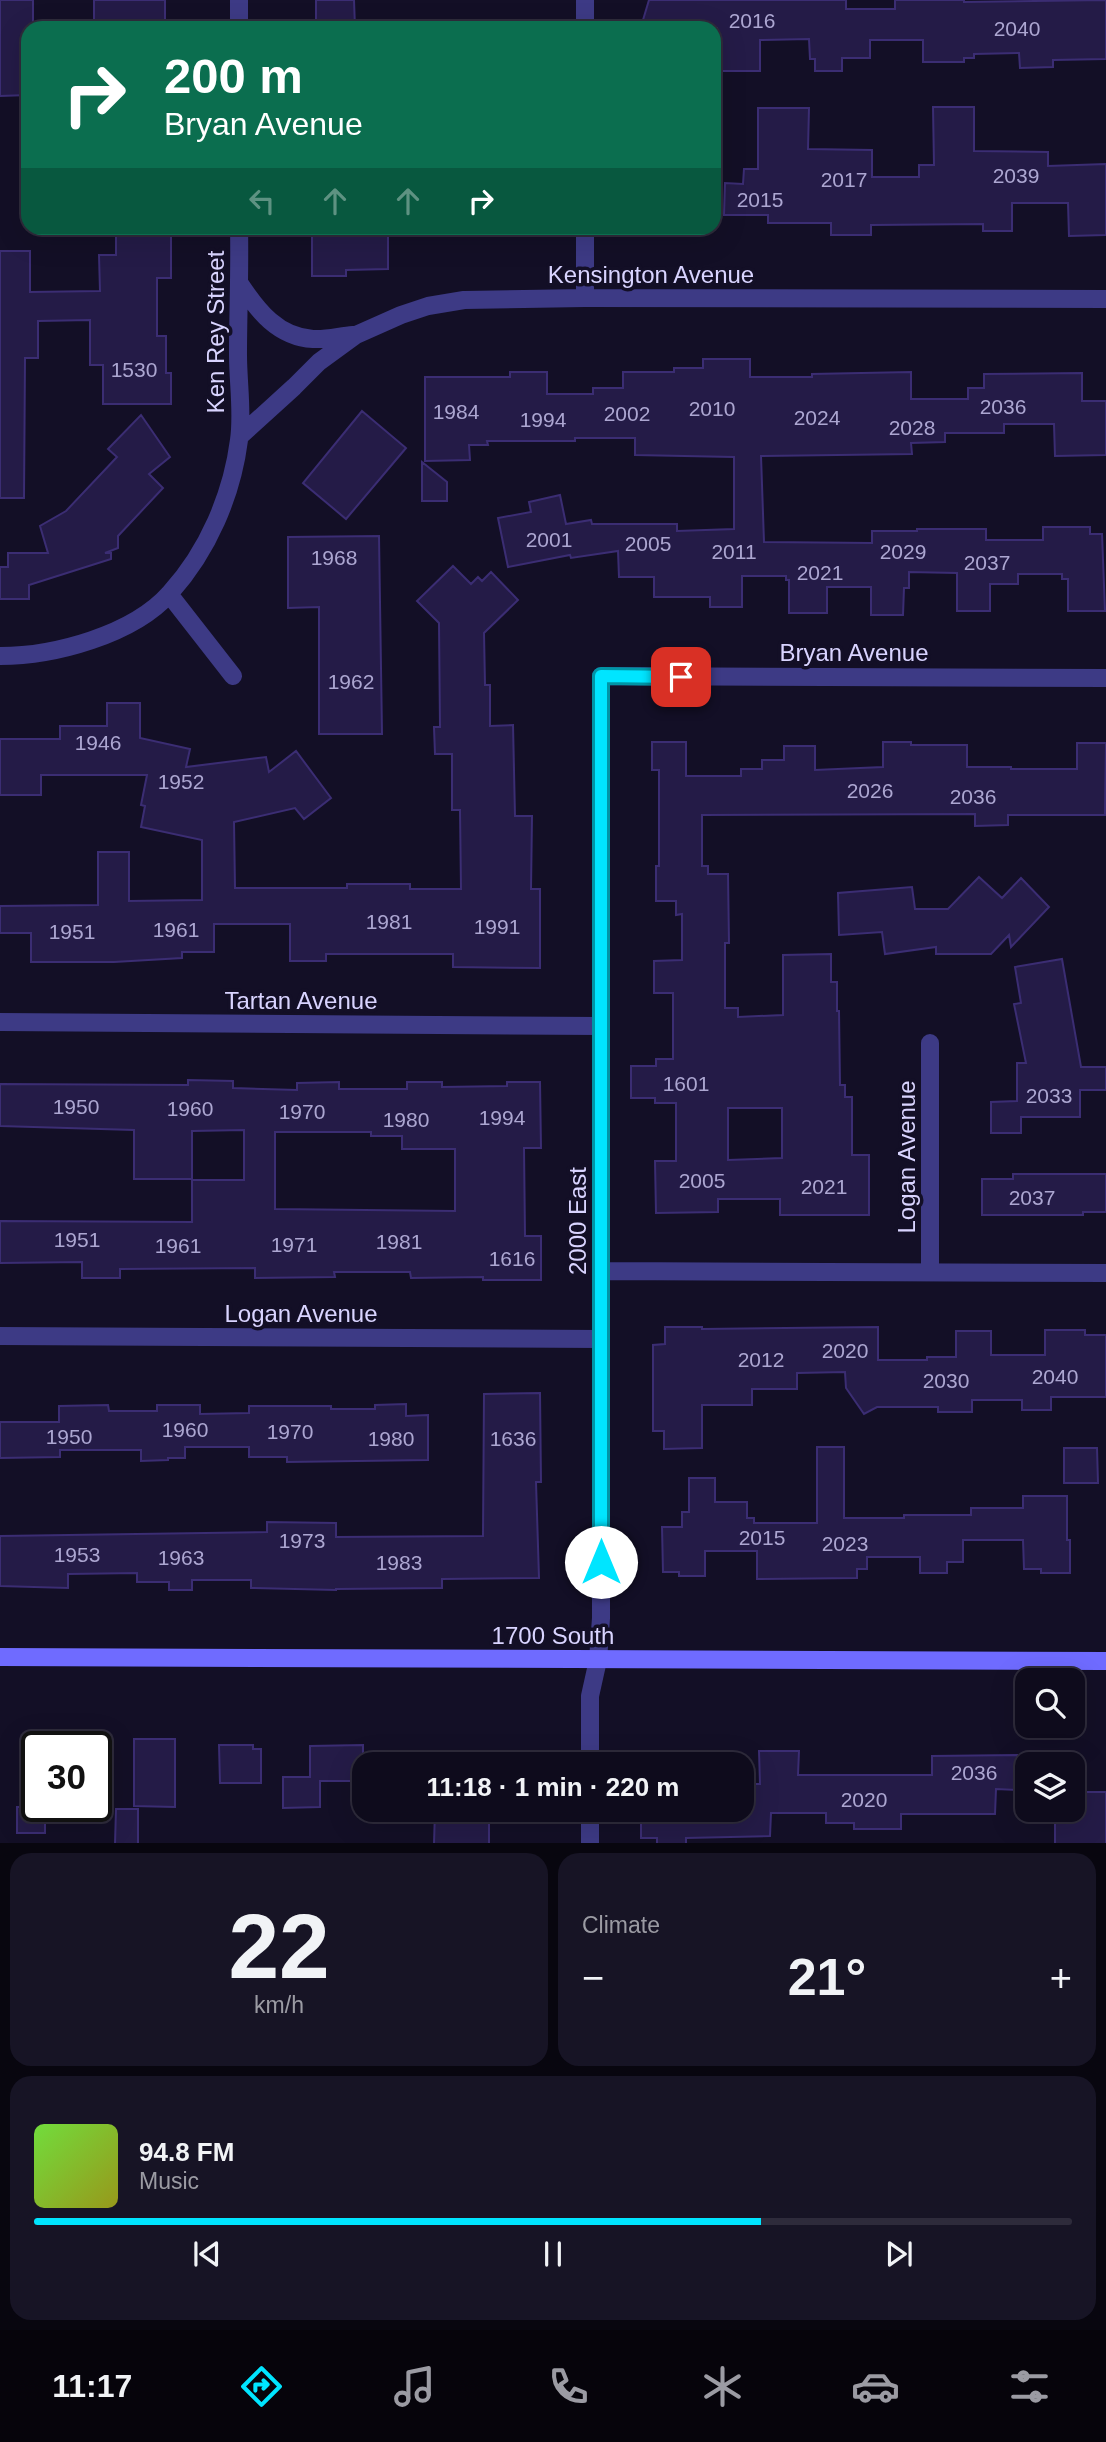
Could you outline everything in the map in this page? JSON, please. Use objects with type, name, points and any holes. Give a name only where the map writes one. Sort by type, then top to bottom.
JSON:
[{"type":"street","points":[[239,0],[239,21]]},
{"type":"street","points":[[585,0],[585,21]]},
{"type":"street","name":"Ken Rey Street","points":[[239,235],[240,436]]},
{"type":"street","points":[[585,235],[585,298]]},
{"type":"street","points":[[240,284],[260,313],[286,333],[314,339],[356,335]]},
{"type":"street","name":"Kensington Avenue","points":[[240,436],[319,362],[356,335],[428,306],[464,300],[1106,299]]},
{"type":"street","points":[[0,656],[30,656],[80,645],[133,622],[169,594],[219,519],[233,474],[240,436]]},
{"type":"street","points":[[169,594],[233,676]]},
{"type":"street","name":"Bryan Avenue","points":[[601,676],[1106,678]]},
{"type":"street","name":"2000 East","points":[[590,1752],[590,1696],[598,1660],[601,1618],[601,676]]},
{"type":"street","name":"Tartan Avenue","points":[[0,1022],[601,1026]]},
{"type":"street","name":"Logan Avenue","points":[[930,1043],[930,1272]]},
{"type":"street","points":[[601,1271],[1106,1273]]},
{"type":"street","name":"Logan Avenue","points":[[0,1336],[601,1339]]},
{"type":"street","name":"1700 South","points":[[0,1657],[1106,1661]]},
{"type":"street","points":[[590,1822],[590,1843]]},
{"type":"building","points":[[0,0],[33,0],[33,21],[21,21],[21,95],[0,96]]},
{"type":"building","points":[[94,0],[165,0],[165,21],[94,21]]},
{"type":"building","points":[[316,0],[354,0],[355,21],[316,21]]},
{"type":"building","points":[[649,0],[846,0],[846,9],[895,9],[895,0],[1106,0],[1106,59],[1053,60],[1053,67],[1020,68],[1019,53],[974,54],[974,58],[964,58],[964,62],[923,62],[923,40],[870,40],[870,58],[842,58],[842,71],[815,71],[815,59],[810,59],[809,39],[760,40],[760,71],[721,71],[721,21],[643,20]]},
{"type":"building","points":[[933,107],[974,107],[974,151],[1048,152],[1048,166],[1106,164],[1106,235],[1069,236],[1068,203],[1012,203],[1012,231],[983,231],[983,224],[871,225],[871,235],[831,235],[831,223],[768,223],[768,215],[724,215],[725,183],[743,184],[744,169],[758,169],[758,108],[809,108],[808,149],[872,150],[872,177],[919,177],[919,165],[934,165]]},
{"type":"building","points":[[312,235],[388,235],[388,269],[346,270],[346,276],[312,276]]},
{"type":"building","points":[[116,236],[171,236],[171,278],[157,278],[157,336],[166,336],[166,373],[171,373],[171,404],[103,404],[103,365],[90,365],[90,320],[38,321],[38,358],[25,358],[24,498],[0,498],[0,251],[30,251],[30,292],[100,291],[99,255],[116,255]]},
{"type":"building","points":[[703,359],[750,359],[750,377],[911,372],[911,399],[968,399],[968,388],[984,388],[984,374],[1082,373],[1082,401],[1106,401],[1106,455],[1055,456],[1054,424],[1004,424],[1004,433],[945,433],[945,442],[911,443],[912,454],[761,456],[764,542],[872,543],[872,531],[917,529],[986,529],[986,540],[1043,540],[1043,527],[1090,527],[1090,534],[1102,534],[1105,611],[1068,611],[1068,579],[1062,579],[1062,574],[1018,574],[1018,584],[990,584],[990,611],[957,611],[957,573],[909,572],[909,588],[904,588],[903,615],[871,615],[871,587],[827,587],[827,613],[789,613],[789,580],[786,580],[786,576],[742,576],[742,607],[710,607],[710,597],[654,597],[654,577],[619,577],[618,551],[571,558],[570,555],[508,567],[498,518],[531,512],[529,502],[560,495],[566,524],[591,520],[592,524],[677,524],[677,531],[734,529],[734,457],[635,455],[635,438],[575,438],[575,441],[487,441],[488,445],[469,445],[470,460],[425,461],[425,377],[510,377],[510,372],[547,372],[547,394],[593,394],[593,388],[623,388],[623,372],[674,372],[674,368],[703,368]]},
{"type":"building","points":[[362,411],[406,448],[346,519],[303,483]]},
{"type":"building","points":[[141,415],[170,457],[149,474],[163,488],[118,536],[118,548],[105,553],[111,553],[111,559],[29,585],[29,599],[0,599],[0,567],[8,567],[8,553],[48,553],[40,526],[66,511],[117,457],[108,449]]},
{"type":"building","points":[[422,462],[447,482],[447,501],[422,501]]},
{"type":"building","points":[[379,536],[382,734],[319,734],[319,607],[288,608],[288,537]]},
{"type":"building","points":[[453,566],[471,584],[478,577],[482,581],[491,572],[518,600],[484,633],[485,685],[490,685],[490,726],[513,725],[515,816],[532,816],[531,889],[540,889],[540,968],[453,967],[453,954],[326,954],[326,961],[290,961],[290,924],[214,924],[214,952],[182,952],[182,958],[114,962],[31,962],[31,933],[0,933],[0,906],[98,905],[98,852],[129,852],[129,901],[202,900],[202,840],[141,827],[145,806],[141,805],[147,775],[41,775],[41,795],[0,795],[0,739],[60,739],[60,726],[107,726],[107,703],[140,703],[140,738],[190,749],[186,767],[266,757],[269,772],[296,751],[331,798],[304,819],[295,808],[234,822],[235,888],[347,888],[347,884],[410,884],[410,889],[461,889],[460,810],[452,810],[452,754],[435,754],[434,727],[440,727],[439,623],[417,601]]},
{"type":"building","points":[[652,742],[686,742],[686,776],[741,776],[741,769],[762,769],[762,760],[784,760],[784,746],[815,746],[815,770],[883,767],[883,742],[967,745],[967,767],[1077,769],[1077,743],[1106,743],[1105,815],[1008,815],[1008,825],[975,826],[975,814],[702,815],[702,866],[708,866],[708,874],[728,874],[729,943],[725,943],[725,1008],[738,1008],[738,1017],[783,1015],[783,955],[831,954],[831,982],[837,982],[839,1011],[840,1085],[845,1085],[845,1097],[852,1097],[852,1155],[869,1155],[869,1215],[780,1215],[780,1199],[718,1199],[718,1212],[656,1213],[655,1161],[676,1161],[676,1103],[655,1103],[655,1098],[631,1098],[631,1066],[656,1066],[656,1059],[673,1059],[673,993],[654,993],[654,961],[682,960],[682,914],[676,915],[676,901],[656,901],[656,866],[659,866],[659,770],[652,770]],"holes":[[[728,1108],[782,1108],[782,1158],[728,1160]]]},
{"type":"building","points":[[979,877],[1002,898],[1021,878],[1049,907],[1011,947],[1009,935],[991,954],[936,954],[936,947],[885,954],[882,932],[839,935],[838,893],[912,887],[915,909],[948,909]]},
{"type":"building","points":[[1062,959],[1081,1067],[1106,1067],[1106,1090],[1080,1090],[1080,1117],[1021,1117],[1021,1133],[991,1133],[991,1102],[1017,1101],[1017,1063],[1026,1063],[1014,1004],[1021,1003],[1015,967]]},
{"type":"building","points":[[188,1080],[233,1081],[233,1088],[297,1090],[297,1083],[339,1082],[339,1089],[407,1089],[407,1082],[442,1082],[442,1087],[507,1086],[507,1082],[540,1082],[541,1148],[524,1148],[525,1236],[541,1236],[541,1280],[483,1280],[483,1277],[411,1278],[410,1272],[334,1272],[335,1277],[255,1278],[255,1268],[120,1269],[120,1278],[82,1278],[82,1262],[0,1263],[0,1221],[192,1222],[192,1180],[244,1180],[244,1130],[192,1131],[192,1179],[134,1179],[134,1130],[0,1126],[0,1084],[188,1085]],"holes":[[[275,1132],[371,1132],[371,1136],[402,1136],[402,1149],[455,1149],[455,1211],[275,1209]]]},
{"type":"building","points":[[1013,1174],[1106,1174],[1106,1212],[1083,1212],[1083,1215],[982,1215],[982,1179],[1013,1179]]},
{"type":"building","points":[[665,1327],[878,1327],[878,1360],[956,1357],[956,1331],[991,1331],[991,1355],[1045,1355],[1045,1330],[1085,1330],[1085,1335],[1106,1335],[1106,1397],[1051,1397],[1051,1410],[1022,1410],[1022,1400],[972,1400],[972,1412],[938,1412],[938,1407],[877,1407],[864,1414],[846,1388],[845,1372],[797,1373],[797,1389],[752,1389],[752,1405],[702,1405],[702,1448],[664,1449],[664,1431],[653,1431],[653,1345],[665,1344]]},
{"type":"building","points":[[540,1393],[541,1482],[536,1482],[539,1578],[442,1579],[442,1588],[336,1590],[251,1588],[251,1580],[192,1580],[192,1590],[169,1590],[169,1582],[137,1582],[137,1573],[68,1574],[68,1588],[0,1586],[0,1536],[267,1532],[267,1522],[336,1523],[336,1537],[483,1536],[484,1394]]},
{"type":"building","points":[[406,1404],[406,1416],[428,1415],[428,1460],[287,1462],[287,1457],[249,1457],[249,1447],[185,1447],[185,1458],[168,1460],[141,1461],[141,1450],[60,1450],[60,1457],[0,1458],[0,1422],[59,1422],[59,1406],[108,1405],[109,1411],[157,1411],[157,1405],[200,1405],[200,1414],[249,1413],[249,1406],[375,1409],[375,1405]]},
{"type":"building","points":[[817,1447],[844,1447],[844,1518],[971,1515],[971,1508],[1023,1508],[1023,1496],[1067,1496],[1070,1573],[1041,1573],[1041,1569],[1024,1569],[1023,1540],[963,1540],[963,1562],[947,1562],[947,1573],[920,1573],[920,1557],[867,1557],[867,1569],[857,1569],[857,1578],[757,1579],[757,1551],[705,1551],[705,1576],[679,1576],[679,1572],[663,1572],[662,1527],[682,1527],[682,1512],[689,1512],[689,1478],[715,1478],[715,1502],[747,1502],[747,1518],[754,1518],[754,1523],[817,1523]]},
{"type":"building","points":[[1064,1448],[1097,1448],[1098,1483],[1064,1483]]},
{"type":"building","points":[[134,1739],[175,1739],[175,1807],[134,1806]]},
{"type":"building","points":[[219,1745],[253,1745],[253,1749],[261,1749],[261,1783],[220,1783]]},
{"type":"building","points":[[363,1745],[363,1752],[352,1752],[352,1781],[320,1781],[320,1807],[283,1808],[283,1777],[310,1777],[310,1746]]},
{"type":"building","points":[[759,1751],[799,1751],[798,1775],[932,1775],[932,1756],[1015,1755],[1015,1790],[996,1789],[995,1814],[901,1814],[901,1829],[854,1829],[854,1823],[826,1823],[826,1813],[771,1813],[770,1836],[686,1838],[686,1843],[657,1843],[657,1838],[641,1838],[641,1822],[754,1822],[754,1784],[760,1784]]},
{"type":"building","points":[[1085,1792],[1106,1792],[1106,1843],[1055,1843],[1055,1822],[1085,1822]]},
{"type":"building","points":[[17,1807],[21,1807],[21,1822],[45,1822],[45,1833],[17,1833]]},
{"type":"building","points":[[116,1809],[138,1809],[138,1843],[115,1843]]},
{"type":"building","points":[[435,1822],[489,1822],[489,1843],[434,1843]]},
{"type":"route","points":[[601,1562],[601,676],[681,677]]}]
